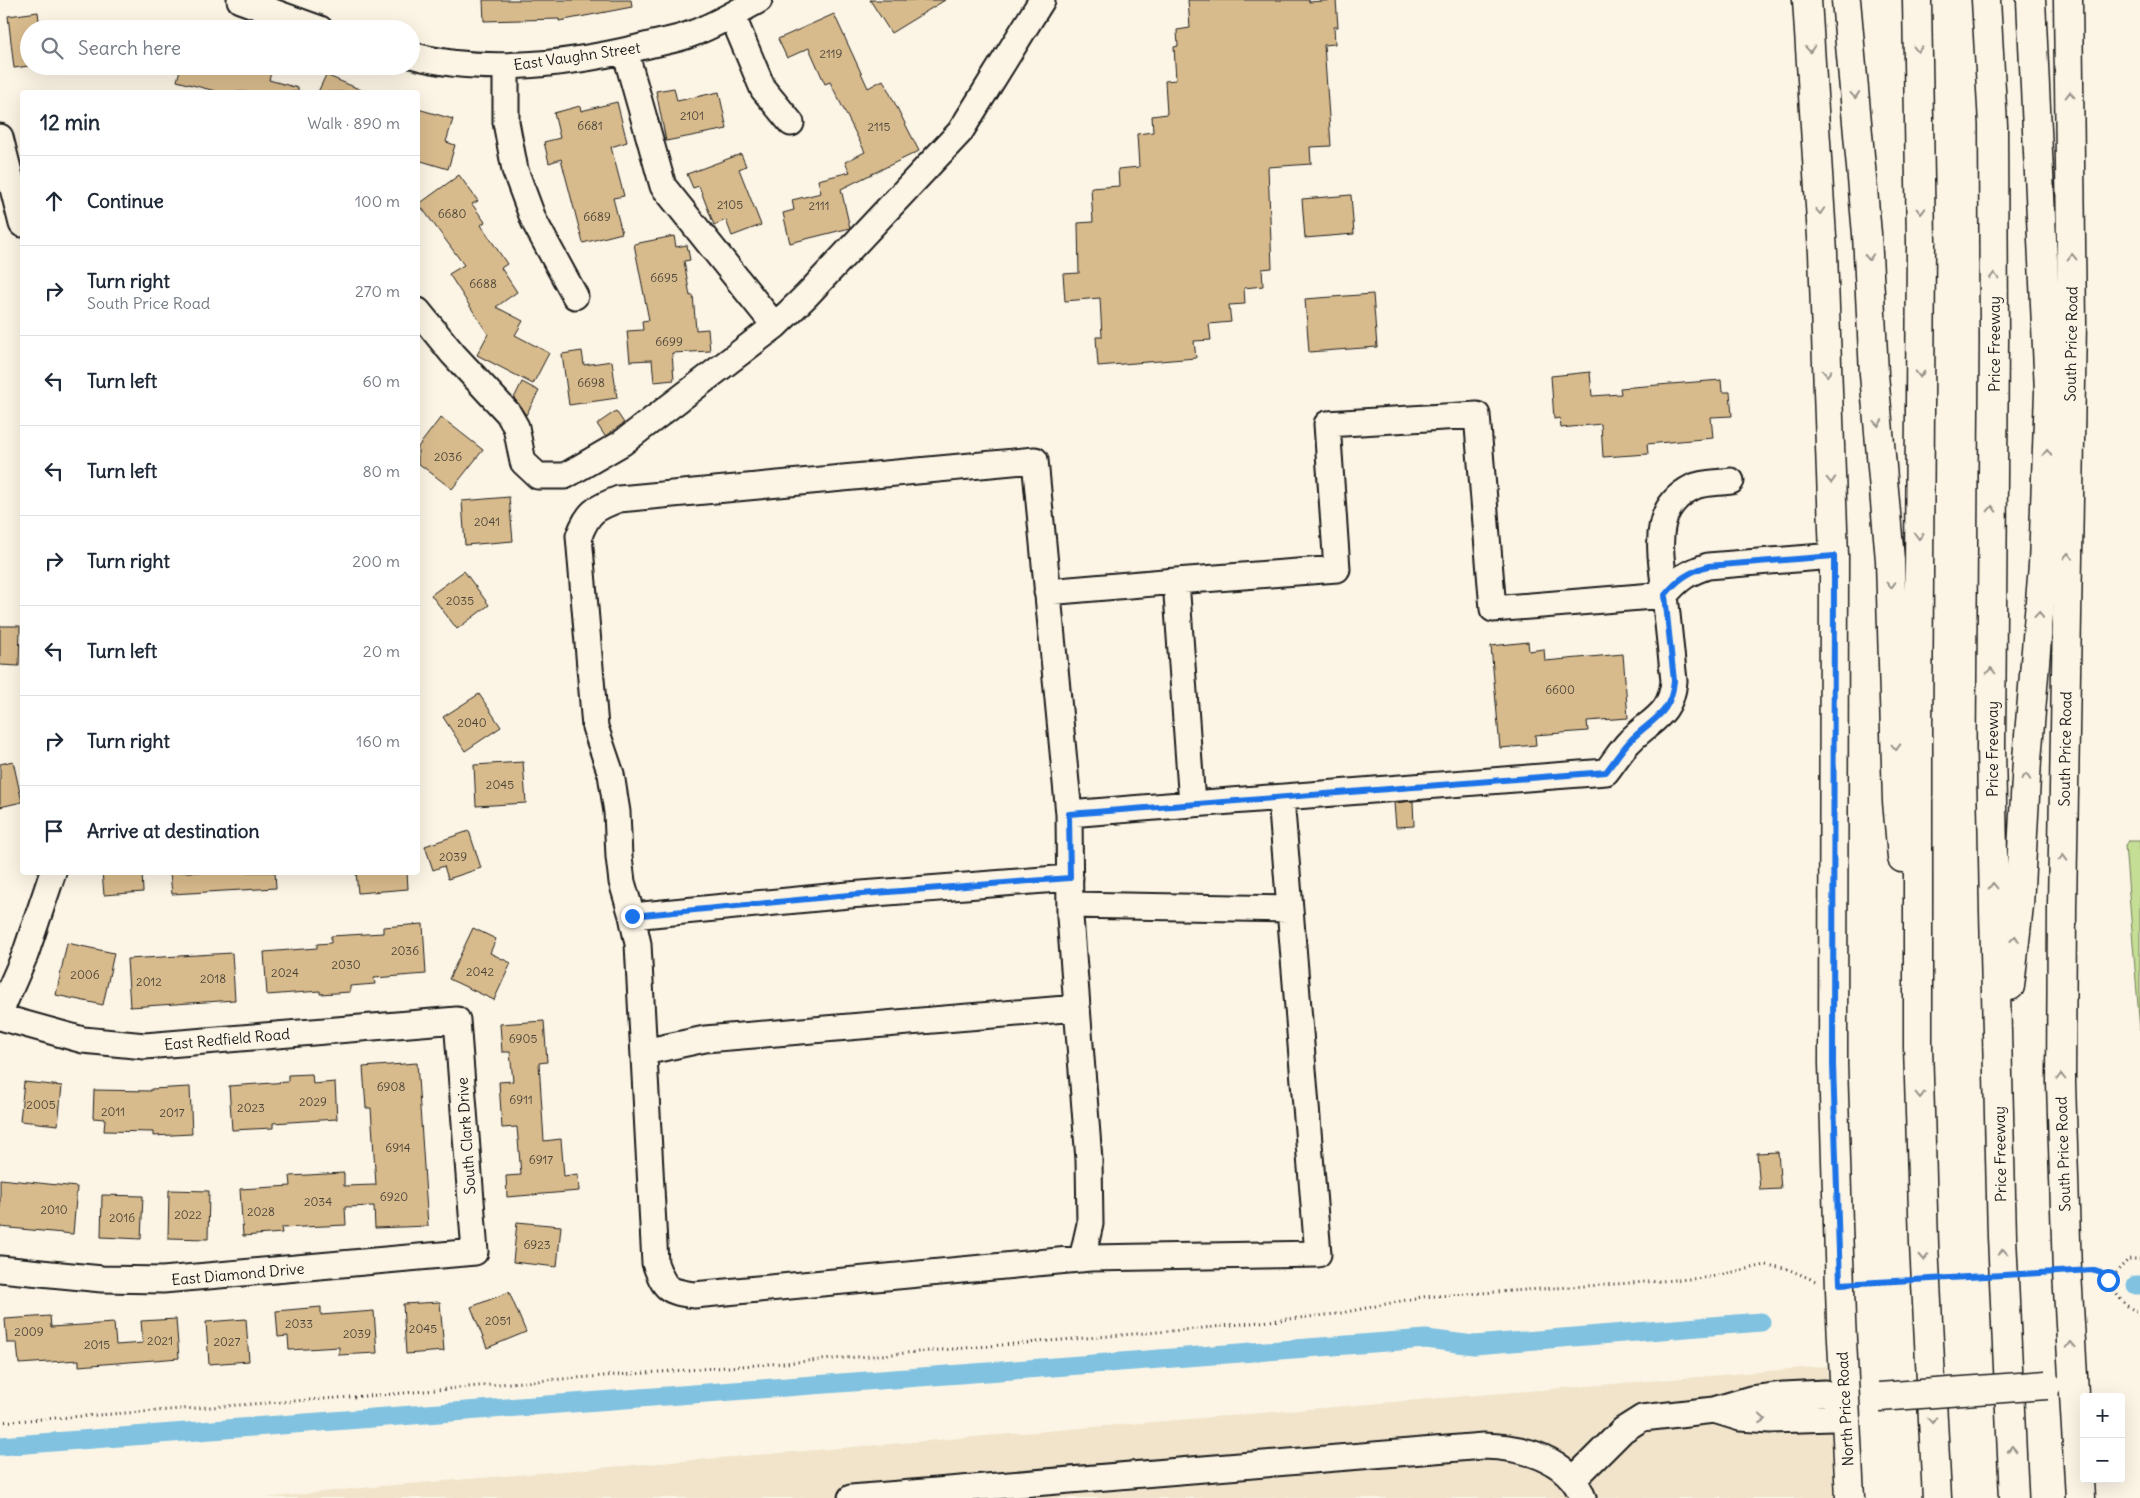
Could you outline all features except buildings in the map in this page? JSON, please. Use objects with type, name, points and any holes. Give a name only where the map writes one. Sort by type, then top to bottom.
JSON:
[{"type":"main road","points":[[1807,0],[1823,253],[1834,556],[1833,1064],[1840,1284]]},
{"type":"main road","points":[[1846,0],[1867,234],[1874,374],[1890,560],[1897,801],[1918,1046]]},
{"type":"main road","points":[[1917,0],[1921,241],[1918,1046],[1924,1244],[1937,1498]]},
{"type":"main road","name":"Price Freeway","points":[[1986,0],[1993,125],[1994,339],[1991,748],[2002,1237],[2014,1498]]},
{"type":"main road","points":[[1998,1092],[2019,905],[2027,760],[2043,565],[2049,391],[2031,0]]},
{"type":"main road","name":"South Price Road","points":[[2068,0],[2072,323],[2061,1073],[2055,1273],[2060,1384],[2080,1498]]},
{"type":"main road","name":"North Price Road","points":[[1840,1284],[1850,1498]]},
{"type":"main road","points":[[1845,1400],[2060,1384]]},
{"type":"street","name":"East Vaughn Street","points":[[420,58],[431,61],[506,66],[625,51],[690,34],[732,15],[759,0]]},
{"type":"street","points":[[420,314],[452,354],[508,413],[516,427],[524,462],[538,476],[565,476],[622,443],[775,326],[807,295],[960,132],[1042,0]]},
{"type":"street","points":[[253,3],[297,20]]},
{"type":"street","points":[[732,15],[763,89],[791,124]]},
{"type":"street","points":[[625,51],[663,186],[775,326]]},
{"type":"street","points":[[506,66],[506,122],[516,170],[534,222],[575,296]]},
{"type":"street","points":[[8,143],[20,212]]},
{"type":"street","points":[[1047,592],[1337,569],[1327,424],[1477,414],[1494,609],[1665,595],[1675,582],[1689,572],[1708,566],[1834,556]]},
{"type":"street","points":[[1082,1259],[1090,1224],[1090,1187],[1070,905],[1069,814],[1035,460],[619,499],[597,507],[585,518],[579,536],[595,727],[611,774],[617,812],[622,882],[638,944],[655,1263],[662,1280],[672,1291],[694,1295],[1082,1259],[1318,1254],[1281,798]]},
{"type":"street","points":[[1069,814],[1606,772],[1630,741],[1655,721],[1666,709],[1672,695],[1674,681],[1660,534],[1664,514],[1677,497],[1694,486],[1732,481]]},
{"type":"street","points":[[1176,581],[1192,804]]},
{"type":"street","points":[[0,1012],[26,955],[53,875]]},
{"type":"street","points":[[632,916],[849,895],[1070,878]]},
{"type":"street","points":[[1070,905],[1290,909]]},
{"type":"street","points":[[644,1052],[705,1039],[1077,1008]]},
{"type":"street","name":"East Redfield Road","points":[[0,1016],[83,1040],[145,1046],[457,1020]]},
{"type":"street","name":"South Clark Drive","points":[[457,1020],[475,1252]]},
{"type":"street","name":"East Diamond Drive","points":[[0,1269],[102,1279],[163,1280],[475,1252]]},
{"type":"street","points":[[851,1498],[1483,1446],[1506,1447],[1532,1452],[1553,1463],[1578,1489],[1624,1430],[1638,1420],[1656,1416],[1714,1410],[1740,1418],[1771,1420],[1832,1418],[1840,1411],[1845,1400]]},
{"type":"path","points":[[2108,1280],[2129,1260],[2140,1259]]},
{"type":"path","points":[[0,1422],[393,1394],[521,1382],[797,1362],[1185,1330],[1336,1314],[1421,1297],[1705,1278],[1766,1265],[1785,1268],[1816,1282],[1840,1284],[2092,1270],[2101,1273],[2108,1280],[2122,1303],[2129,1309],[2140,1312]]},
{"type":"shaded area","points":[[1827,1366],[1838,1498],[265,1498],[371,1487]]},
{"type":"green space","points":[[2128,841],[2140,841],[2140,1030],[2125,845]]},
{"type":"waterway","points":[[0,1446],[1426,1339],[1474,1345],[1761,1322]]},
{"type":"route","points":[[632,916],[849,895],[1070,878],[1069,814],[1606,772],[1630,741],[1655,721],[1666,709],[1672,695],[1674,681],[1665,595],[1675,582],[1689,572],[1708,566],[1834,556],[1833,1064],[1840,1284],[2092,1270],[2101,1273],[2108,1280]]}]
